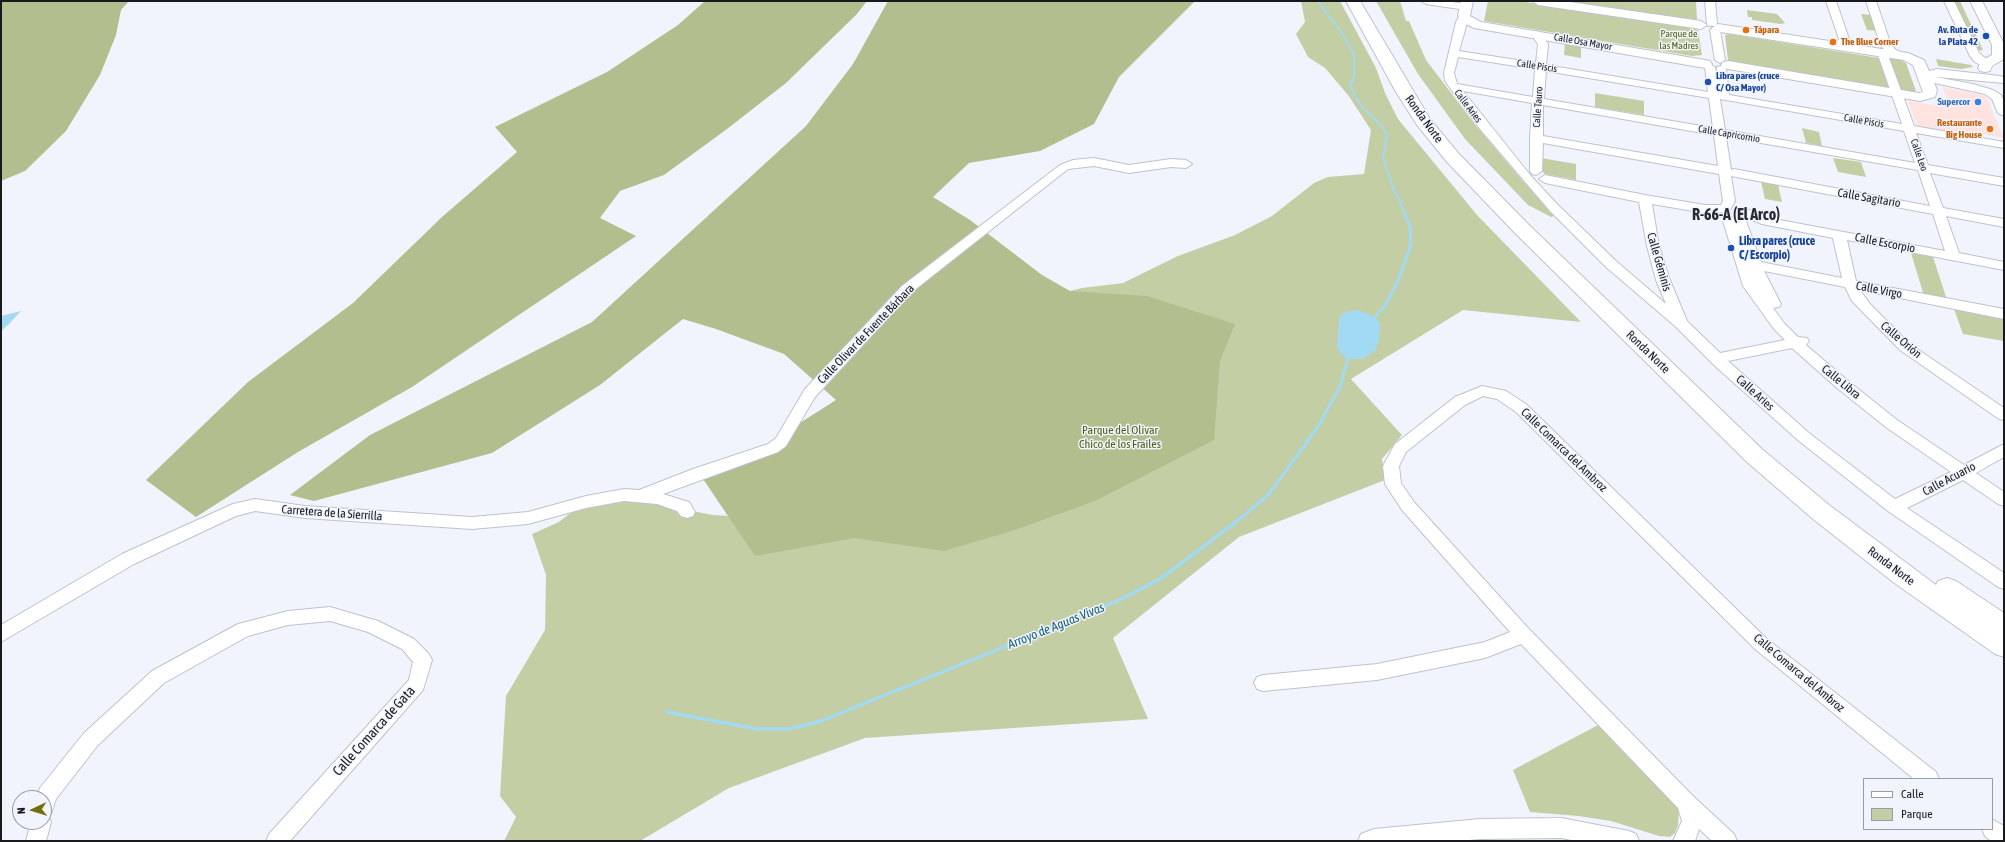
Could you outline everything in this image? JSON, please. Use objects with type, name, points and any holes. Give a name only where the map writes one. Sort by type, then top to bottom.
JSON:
[{"type":"highway","name":"Ronda Norte","points":[[1353,1],[1404,92],[1423,122],[1453,158],[1529,236],[1755,456],[1821,512],[1902,575],[2004,646]]},
{"type":"highway","name":"Ronda Norte","points":[[1368,1],[1440,124],[1539,228],[1690,376],[1757,439],[1833,503],[1915,566],[2004,627]]},
{"type":"main road","name":"Calle Aries","points":[[1466,11],[1476,18],[1478,1]]},
{"type":"main road","points":[[1538,1],[1832,46],[1884,50],[1921,72],[2002,81]]},
{"type":"main road","points":[[1921,72],[1937,69],[1965,72],[1977,71],[1992,63],[1999,57],[1998,45],[1976,1]]},
{"type":"main road","points":[[1988,1],[2004,32]]},
{"type":"main road","name":"Calle Osa Mayor","points":[[1466,11],[1478,25],[1540,39],[1555,37],[1898,93],[1926,96],[1930,94],[1921,72]]},
{"type":"main road","points":[[1992,63],[1990,74],[2002,81]]},
{"type":"street","name":"Calle Osa Mayor","points":[[1426,1],[1466,11]]},
{"type":"street","points":[[1703,1],[1709,27]]},
{"type":"street","points":[[1709,27],[1710,1]]},
{"type":"street","points":[[1831,1],[1844,39],[1858,48],[1876,50],[1885,48],[1884,50]]},
{"type":"street","name":"Calle Leo","points":[[1871,1],[1893,86],[1898,93],[1954,257]]},
{"type":"street","points":[[1949,1],[1974,54],[1979,60],[1992,63]]},
{"type":"street","name":"Calle Aries","points":[[1466,11],[1460,22],[1455,52],[1449,73],[1450,81],[1484,126],[1533,176],[1554,208],[1611,264],[1680,323],[1717,359],[1804,438],[1894,507],[2004,582]]},
{"type":"street","name":"Calle Libra","points":[[1709,27],[1716,64],[1735,215],[1750,286],[1763,306],[1842,384],[1892,424],[1967,470],[2004,490]]},
{"type":"street","name":"Calle Tauro","points":[[1533,176],[1541,66],[1540,39]]},
{"type":"street","points":[[1832,46],[1841,44],[1844,39]]},
{"type":"street","name":"Calle Piscis","points":[[1455,52],[2004,145]]},
{"type":"street","points":[[1921,72],[1954,84],[1973,87],[1989,92],[1997,97],[2004,113]]},
{"type":"street","name":"Calle Capricornio","points":[[1453,86],[2004,182]]},
{"type":"street","name":"Calle Sagitario","points":[[1536,138],[2004,223]]},
{"type":"street","name":"Calle Olivar de Fuente Bárbara","points":[[643,495],[699,473],[773,448],[781,442],[810,393],[907,289],[1064,167],[1072,164],[1094,162],[1129,169],[1171,163],[1186,164]]},
{"type":"street","points":[[1533,176],[1645,199],[1735,215]]},
{"type":"street","name":"Calle Géminis","points":[[1645,199],[1653,246],[1663,280],[1680,323]]},
{"type":"street","name":"Calle Libra","points":[[1735,215],[1763,286],[1774,305],[1800,342]]},
{"type":"street","name":"Calle Escorpio","points":[[1735,215],[2004,266]]},
{"type":"street","name":"Calle Orión","points":[[1839,234],[1850,284],[1864,308],[1905,347],[2004,415]]},
{"type":"street","name":"Calle Virgo","points":[[1755,265],[2004,314]]},
{"type":"street","points":[[1717,359],[1800,342]]},
{"type":"street","name":"Calle Comarca del Ambroz","points":[[1727,841],[1686,803],[1522,633],[1408,506],[1393,484],[1391,466],[1400,448],[1460,401],[1482,391],[1501,395],[1521,408],[1761,644],[1928,778]]},
{"type":"street","name":"Calle Acuario","points":[[1894,507],[1945,483],[2004,450]]},
{"type":"street","name":"Calle Libra","points":[[1967,470],[2004,500]]},
{"type":"street","name":"Carretera de la Sierrilla","points":[[1,634],[128,559],[234,510],[255,505],[305,512],[472,523],[528,518],[586,502],[624,495],[643,495],[682,506],[687,512]]},
{"type":"street","name":"Calle Comarca de Gata","points":[[51,790],[91,739],[158,677],[244,629],[288,618],[330,614],[372,626],[408,644],[423,660],[417,684],[276,841]]},
{"type":"street","points":[[1263,683],[1377,672],[1485,650],[1513,640],[1522,633]]},
{"type":"street","points":[[1683,841],[1687,836],[1692,821],[1686,803]]},
{"type":"street","points":[[1368,841],[1374,839],[1480,829],[1560,828],[1629,841]]},
{"type":"street","points":[[36,841],[39,830]]},
{"type":"street","points":[[1987,830],[1992,841]]},
{"type":"street","points":[[1993,830],[2004,838]]},
{"type":"shaded area","points":[[1942,87],[1986,96],[2004,138],[1971,132],[1972,136],[1917,125],[1908,101],[1951,108]]},
{"type":"green space","points":[[1,1],[129,1],[121,10],[116,35],[100,75],[66,131],[25,171],[1,181]]},
{"type":"green space","points":[[705,1],[867,1],[857,14],[786,83],[727,129],[664,175],[620,191],[600,218],[636,236],[412,387],[298,452],[196,517],[146,480],[248,382],[353,303],[442,217],[517,152],[495,127],[607,72],[678,25]]},
{"type":"green space","points":[[888,1],[1195,1],[1119,77],[1094,124],[1040,151],[969,163],[933,197],[970,220],[1042,275],[1070,291],[1147,296],[1235,324],[1220,361],[1214,440],[1095,501],[1015,530],[944,551],[854,538],[755,556],[699,473],[743,459],[836,400],[784,354],[716,329],[683,319],[600,385],[492,453],[314,501],[290,495],[370,435],[592,322],[806,126],[853,64]]},
{"type":"green space","name":"Parque del Olivar Chico de los Frailes","points":[[1301,1],[1340,1],[1376,68],[1385,93],[1398,119],[1477,215],[1581,322],[1463,310],[1351,379],[1402,435],[1382,459],[1385,480],[1239,537],[1113,638],[1148,719],[865,738],[729,788],[640,841],[504,841],[516,817],[500,796],[506,696],[545,630],[546,575],[532,534],[559,522],[574,510],[630,499],[713,515],[766,518],[1054,295],[1082,288],[1123,283],[1178,256],[1235,235],[1272,216],[1314,183],[1328,177],[1364,174],[1371,130],[1348,95],[1325,68],[1308,57],[1296,34],[1305,22]]},
{"type":"green space","points":[[1376,1],[1400,1],[1406,21],[1409,21],[1426,60],[1477,127],[1554,216],[1551,217],[1528,205],[1465,139],[1418,74]]},
{"type":"green space","name":"Parque de las Madres","points":[[1488,1],[1519,1],[1692,27],[1698,30],[1702,55],[1692,56],[1484,21]]},
{"type":"green space","points":[[1577,1],[1696,1],[1697,20],[1577,4]]},
{"type":"green space","points":[[1953,1],[1960,1],[1983,50],[1976,51]]},
{"type":"green space","points":[[1747,10],[1777,14],[1785,23],[1781,24],[1752,20],[1752,17],[1748,17]]},
{"type":"green space","points":[[1861,14],[1872,15],[1878,31],[1867,30]]},
{"type":"green space","name":"Parque de las Madres","points":[[1729,34],[1879,58],[1889,87],[1885,88],[1734,64],[1728,60],[1725,35]]},
{"type":"green space","points":[[1565,42],[1581,45],[1581,58],[1564,55]]},
{"type":"green space","points":[[1892,58],[1906,63],[1916,91],[1911,92],[1898,89],[1889,59]]},
{"type":"green space","points":[[1936,59],[1971,65],[1973,67],[1961,69],[1938,66]]},
{"type":"green space","points":[[1595,93],[1644,101],[1644,115],[1595,107]]},
{"type":"green space","points":[[1802,128],[1819,132],[1822,146],[1806,143]]},
{"type":"green space","points":[[1541,158],[1576,164],[1576,180],[1545,174],[1540,169]]},
{"type":"green space","points":[[1833,158],[1861,162],[1866,177],[1838,172]]},
{"type":"green space","points":[[1761,182],[1778,185],[1782,202],[1765,199]]},
{"type":"green space","points":[[1911,253],[1933,257],[1947,300],[1924,296]]},
{"type":"green space","points":[[1954,309],[2004,319],[2004,341],[1963,334]]},
{"type":"green space","points":[[1600,724],[1679,808],[1678,825],[1675,833],[1670,837],[1659,836],[1611,821],[1578,816],[1530,812],[1513,770]]},
{"type":"water","points":[[1358,310],[1375,317],[1380,324],[1379,340],[1375,351],[1363,359],[1348,359],[1340,353],[1337,346],[1339,320],[1342,314],[1348,311]]},
{"type":"water","points":[[21,311],[8,325],[1,331],[1,316]]},
{"type":"waterway","name":"Arroyo de Aguas Vivas","points":[[1318,1],[1343,35],[1354,55],[1354,78],[1350,86],[1355,96],[1362,107],[1381,125],[1387,135],[1383,159],[1393,188],[1406,215]]},
{"type":"waterway","name":"Arroyo de Aguas Vivas","points":[[1375,317],[1385,306],[1398,281],[1411,245],[1410,227],[1405,214]]},
{"type":"waterway","name":"Arroyo de Aguas Vivas","points":[[1272,490],[1317,428],[1339,389],[1348,359]]},
{"type":"waterway","name":"Arroyo de Aguas Vivas","points":[[667,712],[757,729],[790,729],[821,721],[1115,602],[1160,579],[1236,522],[1268,495],[1272,489]]},
{"type":"place","name":"Tápara","points":[[1746,30]]},
{"type":"place","name":"Av. Ruta de la Plata 42","points":[[1986,36]]},
{"type":"place","name":"The Blue Corner","points":[[1833,42]]},
{"type":"place","name":"Libra pares (cruce C/ Osa Mayor)","points":[[1708,82]]},
{"type":"place","name":"Supercor","points":[[1978,102]]},
{"type":"place","name":"Restaurante Big House","points":[[1990,129]]},
{"type":"place","name":"Libra pares (cruce C/ Escorpio)","points":[[1731,248]]},
{"type":"district","name":"R-66-A (El Arco)","points":[[1736,215]]}]
